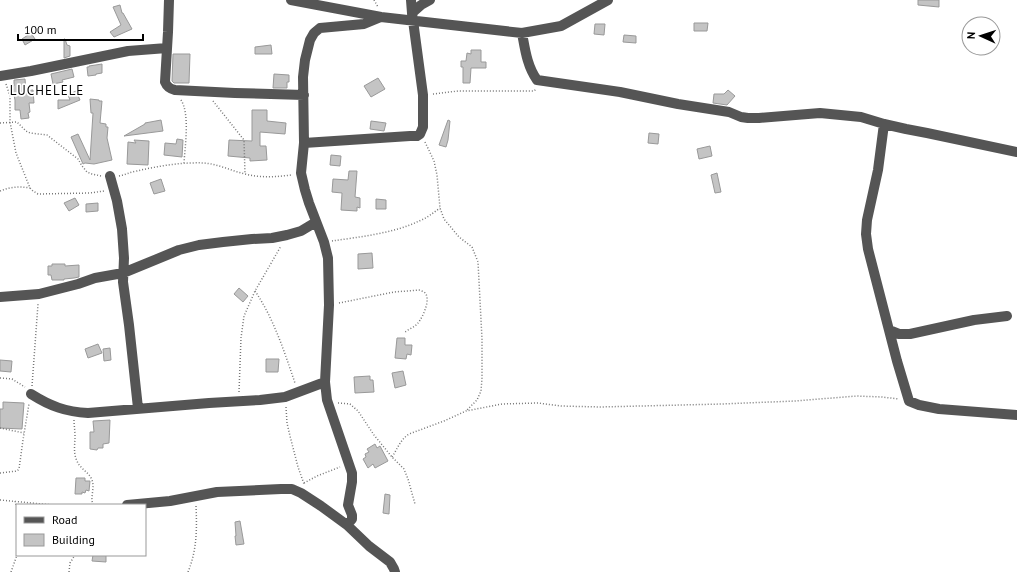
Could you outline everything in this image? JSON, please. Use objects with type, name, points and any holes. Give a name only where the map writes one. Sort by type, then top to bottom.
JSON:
[{"type":"street","points":[[169,0],[166,86],[172,90],[304,95]]},
{"type":"street","points":[[291,0],[381,17],[412,17],[522,33],[561,26],[608,0]]},
{"type":"street","points":[[304,143],[417,136],[420,134],[422,127],[423,95],[411,0]]},
{"type":"street","points":[[412,17],[421,5],[430,0]]},
{"type":"street","points":[[347,525],[352,519],[348,505],[352,473],[327,400],[325,382],[329,305],[328,258],[324,242],[305,190],[301,173],[304,143],[303,77],[310,40],[314,33],[320,28],[364,24],[381,17]]},
{"type":"street","points":[[522,33],[529,65],[532,74],[537,80],[620,92],[678,104],[729,112],[748,118],[820,113],[861,117],[884,124],[1017,152]]},
{"type":"street","points":[[0,76],[128,51],[167,48]]},
{"type":"street","points":[[884,124],[878,170],[867,220],[866,234],[868,249],[909,401],[919,405],[939,409],[1017,415]]},
{"type":"street","points":[[110,176],[117,201],[122,230],[124,289],[130,325],[138,408]]},
{"type":"street","points":[[0,297],[39,294],[95,278],[123,273],[180,250],[200,245],[252,238],[272,238],[287,235],[300,231],[316,222]]},
{"type":"street","points":[[889,330],[899,334],[910,334],[974,320],[1007,316]]},
{"type":"street","points":[[31,394],[44,402],[74,412],[88,413],[285,397],[325,382]]},
{"type":"street","points":[[138,504],[170,501],[217,492],[281,489],[292,490],[311,499],[347,525],[368,546],[390,562],[395,572]]},
{"type":"path","points":[[0,76],[8,86],[10,96],[10,122],[16,153],[30,188],[38,194],[114,191]]},
{"type":"path","points":[[423,95],[458,91],[531,91],[539,88],[547,81]]},
{"type":"path","points":[[172,90],[182,102],[184,109],[186,131],[184,163]]},
{"type":"path","points":[[206,92],[244,140],[245,174]]},
{"type":"path","points":[[0,123],[17,122],[30,133],[47,135],[78,158],[87,172],[99,176],[126,175],[144,169],[184,163],[206,163],[260,177],[276,177],[301,173]]},
{"type":"path","points":[[420,134],[434,161],[437,175],[440,208],[444,219],[459,237],[472,247],[478,262],[482,339],[481,391],[476,400],[466,411]]},
{"type":"path","points":[[0,191],[21,186],[30,188]]},
{"type":"path","points":[[324,242],[370,235],[410,226],[429,216],[440,208]]},
{"type":"path","points":[[239,401],[240,350],[244,316],[255,291],[287,235]]},
{"type":"path","points":[[255,291],[263,302],[280,340],[298,393]]},
{"type":"path","points":[[329,305],[394,292],[423,291],[427,296],[422,318],[417,324],[405,332]]},
{"type":"path","points":[[0,378],[12,379],[25,387],[31,394]]},
{"type":"path","points":[[392,458],[400,441],[404,437],[418,430],[444,421],[466,411],[502,404],[538,403],[561,406],[615,406],[722,404],[795,401],[857,396],[882,397],[909,401]]},
{"type":"path","points":[[285,397],[287,423],[298,467],[311,499]]},
{"type":"path","points":[[327,400],[350,404],[358,411],[392,458],[404,469],[415,504]]},
{"type":"path","points":[[74,412],[74,452],[80,467],[89,474],[92,480],[93,504]]},
{"type":"path","points":[[0,428],[24,433]]},
{"type":"path","points":[[304,483],[323,473],[348,464]]},
{"type":"path","points":[[188,572],[193,560],[196,539],[196,496]]},
{"type":"path","points":[[0,500],[44,504]]},
{"type":"path","points":[[11,572],[17,556]]},
{"type":"path","points":[[69,572],[70,563],[74,556]]},
{"type":"building","points":[[918,0],[939,0],[939,7],[918,5]]},
{"type":"building","points":[[120,5],[122,13],[132,29],[114,37],[110,32],[121,25],[113,7]]},
{"type":"building","points":[[694,23],[708,23],[707,31],[694,31]]},
{"type":"building","points":[[595,24],[605,24],[604,35],[594,34]]},
{"type":"building","points":[[31,33],[35,39],[25,45],[22,39]]},
{"type":"building","points":[[624,35],[636,36],[636,43],[623,42]]},
{"type":"building","points":[[64,39],[67,45],[70,46],[70,56],[64,58]]},
{"type":"building","points":[[271,45],[272,54],[255,54],[255,47]]},
{"type":"building","points":[[471,50],[481,50],[481,62],[486,62],[486,68],[471,68],[470,83],[463,83],[463,67],[461,67],[461,61],[466,61],[467,53],[471,54]]},
{"type":"building","points":[[173,54],[190,54],[189,83],[174,83],[172,81]]},
{"type":"building","points":[[102,64],[102,73],[88,76],[87,67]]},
{"type":"building","points":[[72,69],[74,77],[62,80],[63,82],[53,84],[51,74]]},
{"type":"building","points":[[274,74],[289,75],[287,88],[273,88]]},
{"type":"building","points":[[378,78],[385,89],[371,97],[364,86]]},
{"type":"building","points":[[25,79],[26,91],[33,90],[34,103],[29,103],[29,118],[21,119],[20,110],[15,110],[15,100],[12,86],[14,86],[14,80]]},
{"type":"building","points":[[728,90],[735,96],[727,105],[713,103],[714,94],[724,94]]},
{"type":"building","points":[[76,91],[80,100],[58,109],[58,100],[70,100],[68,95]]},
{"type":"building","points":[[90,99],[102,101],[100,123],[106,124],[106,127],[108,127],[107,138],[112,160],[94,164],[83,164],[71,137],[78,134],[90,160],[93,113],[91,113]]},
{"type":"building","points":[[252,110],[267,110],[267,121],[286,123],[285,134],[260,132],[260,146],[266,146],[267,160],[250,161],[250,158],[228,156],[229,140],[252,141]]},
{"type":"building","points":[[161,120],[163,131],[124,136],[145,123]]},
{"type":"building","points":[[448,120],[450,121],[446,147],[439,145]]},
{"type":"building","points":[[371,121],[386,123],[384,131],[370,129]]},
{"type":"building","points":[[649,133],[659,134],[658,144],[648,143]]},
{"type":"building","points":[[177,139],[183,140],[182,157],[164,155],[165,143],[176,144]]},
{"type":"building","points":[[134,140],[149,141],[148,165],[127,164],[128,142],[136,143]]},
{"type":"building","points":[[710,146],[712,156],[699,159],[697,149]]},
{"type":"building","points":[[331,155],[341,156],[340,166],[330,165]]},
{"type":"building","points":[[349,171],[357,171],[355,197],[360,198],[360,208],[357,207],[357,211],[341,210],[342,193],[332,192],[333,179],[348,180]]},
{"type":"building","points":[[717,173],[721,192],[715,193],[711,175]]},
{"type":"building","points":[[161,179],[165,191],[154,194],[150,183]]},
{"type":"building","points":[[75,198],[79,205],[69,211],[64,203]]},
{"type":"building","points":[[376,199],[386,200],[386,209],[376,209]]},
{"type":"building","points":[[98,203],[98,211],[86,212],[86,204]]},
{"type":"building","points":[[372,253],[373,268],[358,269],[358,254]]},
{"type":"building","points":[[52,264],[65,264],[65,266],[79,265],[79,277],[64,280],[52,280],[51,275],[48,275],[48,266],[52,266]]},
{"type":"building","points":[[239,288],[248,296],[243,302],[234,294]]},
{"type":"building","points":[[397,338],[405,338],[405,345],[412,345],[411,355],[407,354],[406,359],[395,358]]},
{"type":"building","points":[[98,344],[102,353],[88,358],[85,349]]},
{"type":"building","points":[[110,348],[111,360],[104,361],[103,349]]},
{"type":"building","points":[[266,359],[279,359],[278,372],[266,372]]},
{"type":"building","points":[[0,360],[12,361],[11,372],[0,371]]},
{"type":"building","points":[[403,371],[406,385],[395,388],[392,373]]},
{"type":"building","points":[[370,376],[370,380],[373,380],[374,392],[355,393],[354,377]]},
{"type":"building","points":[[3,402],[24,403],[22,429],[0,428],[0,409],[3,409]]},
{"type":"building","points":[[110,420],[109,443],[103,444],[103,448],[98,448],[97,450],[90,449],[90,432],[94,432],[93,421]]},
{"type":"building","points":[[375,444],[377,448],[380,446],[388,461],[375,468],[373,464],[368,468],[363,459],[366,457],[365,454],[369,452],[367,449]]},
{"type":"building","points":[[76,478],[85,478],[85,481],[90,481],[89,491],[86,490],[85,493],[82,492],[82,494],[75,494]]},
{"type":"building","points":[[385,494],[390,495],[389,514],[383,513]]},
{"type":"building","points":[[240,521],[244,544],[236,545],[235,522]]},
{"type":"building","points":[[93,556],[106,556],[106,562],[92,561]]},
{"type":"district","name":"LUCHELELE","points":[[47,90]]}]
